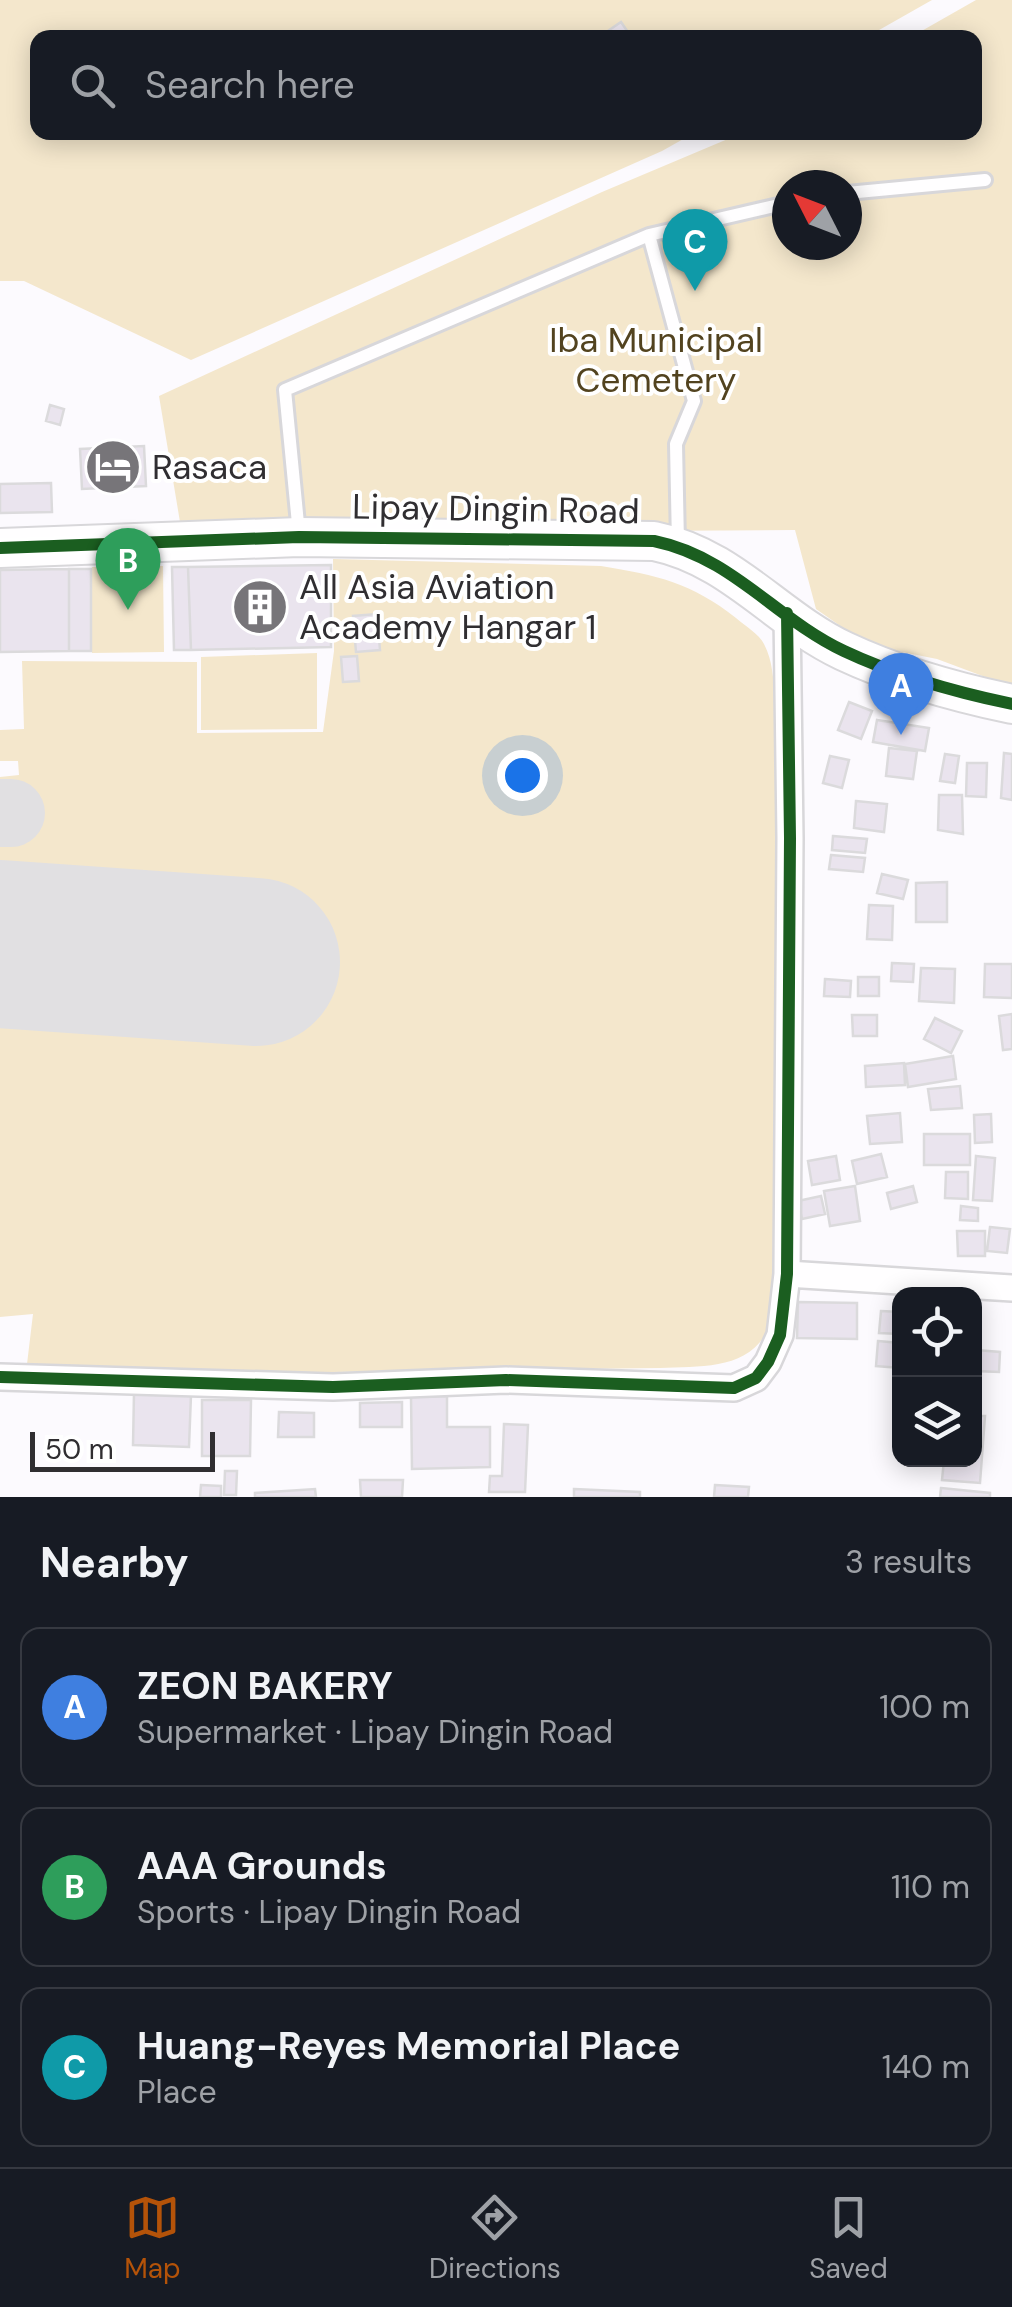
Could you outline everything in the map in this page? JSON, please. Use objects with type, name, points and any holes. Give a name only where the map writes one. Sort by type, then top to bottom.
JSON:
[{"type":"street","name":"Lipay Dingin Road","points":[[0,548],[299,536],[654,541],[678,546],[739,577],[842,650],[922,681],[1012,704]]},
{"type":"street","points":[[0,1378],[333,1388],[506,1380],[734,1388],[756,1378],[780,1335],[787,1274],[787,613]]},
{"type":"street","points":[[787,1274],[1012,1288]]},
{"type":"lane","points":[[862,192],[985,180]]},
{"type":"lane","points":[[299,536],[285,390],[650,234],[772,206]]},
{"type":"lane","points":[[650,234],[694,401],[676,444],[678,546]]},
{"type":"green space","points":[[0,0],[932,0],[879,30],[30,30],[30,140],[682,140],[191,360],[24,281],[0,281]]},
{"type":"green space","name":"Iba Municipal Cemetery","points":[[976,0],[1012,0],[1012,687],[937,659],[892,650],[849,632],[816,609],[795,530],[182,534],[159,396],[602,192],[725,140],[982,140],[982,30],[923,30]]},
{"type":"green space","points":[[333,559],[601,566],[640,573],[704,596],[752,630],[764,644],[775,697],[777,1281],[773,1315],[764,1337],[741,1357],[710,1365],[660,1368],[175,1373],[27,1364],[33,1314],[0,1317],[0,996],[253,1008],[259,916],[0,907],[0,822],[19,820],[19,804],[0,804],[0,777],[19,775],[18,761],[0,761],[0,730],[24,729],[22,661],[197,662],[197,733],[323,732],[334,651]]},
{"type":"green space","points":[[163,566],[164,652],[92,653],[92,567]]},
{"type":"green space","points":[[317,653],[317,729],[201,730],[201,657]]},
{"type":"building","points":[[621,22],[626,30],[609,30]]},
{"type":"building","points":[[50,405],[64,409],[60,425],[46,421]]},
{"type":"building","name":"Rasaca","points":[[144,446],[146,486],[82,489],[80,449]]},
{"type":"building","points":[[51,483],[52,512],[0,513],[0,484]]},
{"type":"building","name":"All Asia Aviation Academy Hangar 1","points":[[331,565],[331,647],[191,650],[188,567]]},
{"type":"building","points":[[172,567],[188,567],[191,650],[174,650]]},
{"type":"building","points":[[69,569],[69,651],[0,652],[0,570]]},
{"type":"building","points":[[69,569],[91,569],[91,651],[69,651]]},
{"type":"building","points":[[377,614],[380,650],[356,652],[353,616]]},
{"type":"building","points":[[357,656],[359,681],[343,682],[341,657]]},
{"type":"building","points":[[849,702],[872,711],[861,739],[838,730]]},
{"type":"building","points":[[877,720],[929,728],[925,751],[873,742]]},
{"type":"building","points":[[889,748],[917,751],[913,779],[886,776]]},
{"type":"building","points":[[1004,753],[1012,754],[1012,800],[1001,798]]},
{"type":"building","points":[[945,754],[959,756],[955,783],[940,781]]},
{"type":"building","points":[[830,756],[849,760],[842,788],[823,783]]},
{"type":"building","points":[[967,763],[987,763],[986,797],[966,796]]},
{"type":"building","points":[[939,795],[962,795],[963,834],[938,830]]},
{"type":"building","points":[[856,801],[887,804],[884,832],[854,828]]},
{"type":"building","points":[[833,836],[867,839],[865,853],[832,850]]},
{"type":"building","points":[[831,855],[865,858],[863,872],[829,869]]},
{"type":"building","points":[[882,874],[908,880],[903,899],[877,893]]},
{"type":"building","points":[[947,882],[947,922],[916,922],[916,883]]},
{"type":"building","points":[[869,905],[893,906],[892,940],[867,939]]},
{"type":"building","points":[[892,963],[914,964],[913,982],[891,981]]},
{"type":"building","points":[[985,964],[1012,964],[1012,998],[984,997]]},
{"type":"building","points":[[921,968],[955,969],[954,1003],[919,1001]]},
{"type":"building","points":[[858,977],[879,977],[879,996],[858,996]]},
{"type":"building","points":[[825,979],[851,981],[850,997],[824,996]]},
{"type":"building","points":[[1012,1014],[1012,1049],[1003,1050],[999,1016]]},
{"type":"building","points":[[852,1015],[877,1015],[877,1036],[853,1036]]},
{"type":"building","points":[[935,1018],[962,1031],[951,1053],[924,1039]]},
{"type":"building","points":[[953,1056],[956,1079],[908,1087],[905,1064]]},
{"type":"building","points":[[904,1063],[905,1085],[866,1087],[865,1066]]},
{"type":"building","points":[[960,1086],[962,1108],[931,1110],[928,1089]]},
{"type":"building","points":[[900,1113],[902,1142],[870,1144],[867,1116]]},
{"type":"building","points":[[991,1114],[992,1142],[975,1143],[974,1115]]},
{"type":"building","points":[[924,1134],[970,1134],[970,1165],[924,1165]]},
{"type":"building","points":[[881,1154],[887,1177],[857,1184],[852,1161]]},
{"type":"building","points":[[836,1156],[840,1180],[812,1185],[808,1161]]},
{"type":"building","points":[[976,1156],[995,1158],[992,1201],[973,1200]]},
{"type":"building","points":[[946,1172],[968,1172],[968,1199],[945,1198]]},
{"type":"building","points":[[855,1186],[860,1221],[830,1226],[824,1191]]},
{"type":"building","points":[[913,1186],[917,1202],[891,1209],[887,1193]]},
{"type":"building","points":[[821,1196],[825,1214],[802,1219],[798,1201]]},
{"type":"building","points":[[961,1206],[978,1208],[978,1221],[960,1220]]},
{"type":"building","points":[[990,1227],[1010,1229],[1007,1253],[987,1251]]},
{"type":"building","points":[[957,1231],[985,1231],[985,1256],[958,1256]]},
{"type":"building","points":[[798,1302],[857,1303],[857,1339],[797,1338]]},
{"type":"building","points":[[881,1311],[892,1312],[892,1334],[879,1333]]},
{"type":"building","points":[[878,1341],[892,1342],[892,1367],[876,1366]]},
{"type":"building","points":[[982,1350],[1000,1352],[999,1372],[982,1371]]},
{"type":"building","points":[[134,1393],[191,1395],[189,1447],[133,1445]]},
{"type":"building","points":[[447,1396],[447,1427],[490,1427],[490,1467],[412,1469],[411,1397]]},
{"type":"building","points":[[202,1400],[251,1400],[250,1456],[202,1456]]},
{"type":"building","points":[[402,1402],[402,1427],[360,1427],[360,1403]]},
{"type":"building","points":[[279,1412],[314,1413],[314,1437],[278,1437]]},
{"type":"building","points":[[504,1424],[528,1425],[525,1492],[489,1492],[490,1476],[502,1476]]},
{"type":"building","points":[[943,1467],[981,1467],[980,1483],[942,1480]]},
{"type":"building","points":[[225,1471],[237,1471],[236,1495],[224,1495]]},
{"type":"building","points":[[360,1480],[403,1480],[402,1497],[361,1497]]},
{"type":"building","points":[[201,1485],[221,1486],[221,1497],[200,1497]]},
{"type":"building","points":[[715,1485],[749,1487],[748,1497],[714,1497]]},
{"type":"building","points":[[941,1488],[990,1493],[990,1497],[940,1497]]},
{"type":"building","points":[[315,1489],[316,1497],[255,1497],[255,1493]]},
{"type":"building","points":[[574,1489],[640,1492],[640,1497],[574,1497]]},
{"type":"taxiway","points":[[0,813],[11,813]]},
{"type":"runway","points":[[0,944],[256,962]]},
{"type":"cycle path","points":[[0,548],[299,537],[654,541],[707,560],[844,651],[926,682],[1012,704]]},
{"type":"cycle path","points":[[0,1377],[333,1387],[506,1380],[734,1388],[756,1378],[780,1335],[787,1274],[787,613]]},
{"type":"place","name":"Huang-Reyes Memorial Place","points":[[695,291]]},
{"type":"place","name":"Rasaca","points":[[113,467]]},
{"type":"place","name":"All Asia Aviation Academy Hangar 1","points":[[260,607]]},
{"type":"place","name":"AAA Grounds","points":[[128,610]]},
{"type":"place","name":"ZEON BAKERY","points":[[901,735]]}]
